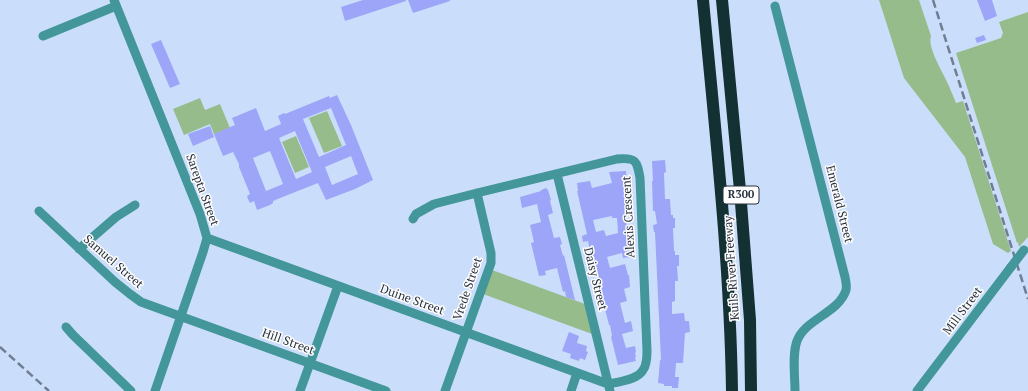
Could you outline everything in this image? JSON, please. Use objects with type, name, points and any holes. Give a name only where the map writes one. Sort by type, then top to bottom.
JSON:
[{"type":"highway","name":"Kuils River Freeway","points":[[702,0],[724,235],[730,318],[732,391]]},
{"type":"highway","name":"Kuils River Freeway","points":[[722,0],[740,190],[750,320],[752,391]]},
{"type":"street","points":[[43,36],[115,3]]},
{"type":"street","name":"Sarepta Street","points":[[115,3],[200,214],[207,238],[155,391]]},
{"type":"street","name":"Emerald Street","points":[[775,6],[846,285],[846,290],[840,300],[804,330],[797,340],[794,351],[795,391]]},
{"type":"street","name":"Alexis Crescent","points":[[412,219],[416,214],[434,204],[617,159],[628,158],[634,160],[638,167],[640,178],[646,318],[646,362],[644,370],[637,377],[609,388]]},
{"type":"street","name":"Daisy Street","points":[[557,174],[609,388]]},
{"type":"street","name":"Vrede Street","points":[[445,391],[492,258],[477,193]]},
{"type":"street","points":[[79,249],[116,218],[135,205]]},
{"type":"street","name":"Samuel Street","points":[[39,211],[115,282],[130,294],[141,302],[181,317]]},
{"type":"street","name":"Duine Street","points":[[207,238],[577,373],[609,388]]},
{"type":"street","name":"Mill Street","points":[[917,391],[1026,248]]},
{"type":"street","points":[[300,391],[338,286]]},
{"type":"street","name":"Hill Street","points":[[181,317],[386,391]]},
{"type":"street","points":[[66,327],[131,391]]},
{"type":"street","points":[[570,391],[577,373]]},
{"type":"green space","points":[[879,0],[919,0],[931,36],[931,47],[937,61],[956,103],[963,101],[1011,251],[1008,253],[993,244],[965,157],[904,78]]},
{"type":"green space","points":[[1028,12],[1028,237],[1019,247],[956,53],[1001,38],[1003,33],[999,22]]},
{"type":"green space","points":[[200,98],[205,110],[220,104],[230,128],[214,134],[210,124],[184,135],[173,109]]},
{"type":"green space","points":[[327,111],[342,146],[324,153],[309,118]]},
{"type":"green space","points":[[296,136],[309,167],[295,173],[282,142]]},
{"type":"green space","points":[[492,270],[585,304],[592,334],[483,294]]},
{"type":"building","points":[[363,0],[406,1],[345,21],[341,7]]},
{"type":"building","points":[[408,0],[450,0],[450,1],[413,13]]},
{"type":"building","points":[[977,0],[992,0],[997,16],[985,21]]},
{"type":"building","points":[[984,35],[986,40],[977,43],[975,38]]},
{"type":"building","points":[[161,40],[180,84],[170,88],[151,44]]},
{"type":"building","points":[[337,95],[373,180],[355,189],[326,200],[318,183],[275,200],[270,205],[257,210],[254,201],[250,203],[248,199],[247,196],[250,194],[233,152],[223,156],[214,134],[235,125],[232,118],[256,108],[265,131],[281,124],[278,116],[329,96],[330,98]],"holes":[[[331,108],[346,145],[319,157],[303,119]],[[295,131],[312,172],[296,179],[279,138]],[[270,151],[283,184],[266,191],[253,158]],[[351,156],[358,174],[332,185],[325,167]]]},
{"type":"building","points":[[210,126],[214,137],[193,146],[188,134]]},
{"type":"building","points":[[665,160],[665,199],[670,199],[671,215],[675,218],[675,228],[673,228],[674,251],[675,255],[679,255],[679,266],[677,266],[678,281],[675,281],[675,301],[672,302],[672,314],[684,313],[685,321],[689,321],[690,332],[685,333],[683,363],[676,363],[675,377],[679,377],[678,388],[664,386],[664,384],[658,383],[661,360],[655,232],[653,225],[657,224],[655,211],[653,211],[652,161]]},
{"type":"building","points":[[626,171],[628,213],[626,213],[627,234],[630,243],[628,243],[630,257],[623,258],[622,253],[607,257],[610,268],[625,264],[629,275],[630,287],[624,289],[627,301],[620,303],[625,323],[631,321],[633,331],[622,334],[626,348],[635,346],[636,352],[636,361],[618,365],[611,337],[610,325],[599,286],[601,286],[594,256],[591,256],[588,241],[583,242],[582,236],[587,234],[577,191],[577,183],[590,181],[592,188],[612,183],[609,172]],"holes":[[[612,216],[612,218],[617,218],[618,233],[606,236],[604,230],[596,232],[593,220]]]},
{"type":"building","points":[[546,188],[551,200],[553,213],[548,215],[554,238],[560,237],[562,244],[560,245],[563,256],[564,255],[575,300],[566,297],[565,291],[563,292],[557,268],[545,271],[546,275],[539,276],[531,243],[534,242],[530,225],[541,222],[537,204],[522,208],[520,197]]},
{"type":"building","points":[[569,332],[579,336],[577,343],[587,346],[586,351],[588,352],[585,360],[580,358],[579,361],[570,358],[571,354],[562,351]]},
{"type":"railway","points":[[933,0],[1028,299]]},
{"type":"railway","points":[[0,347],[49,391]]}]
